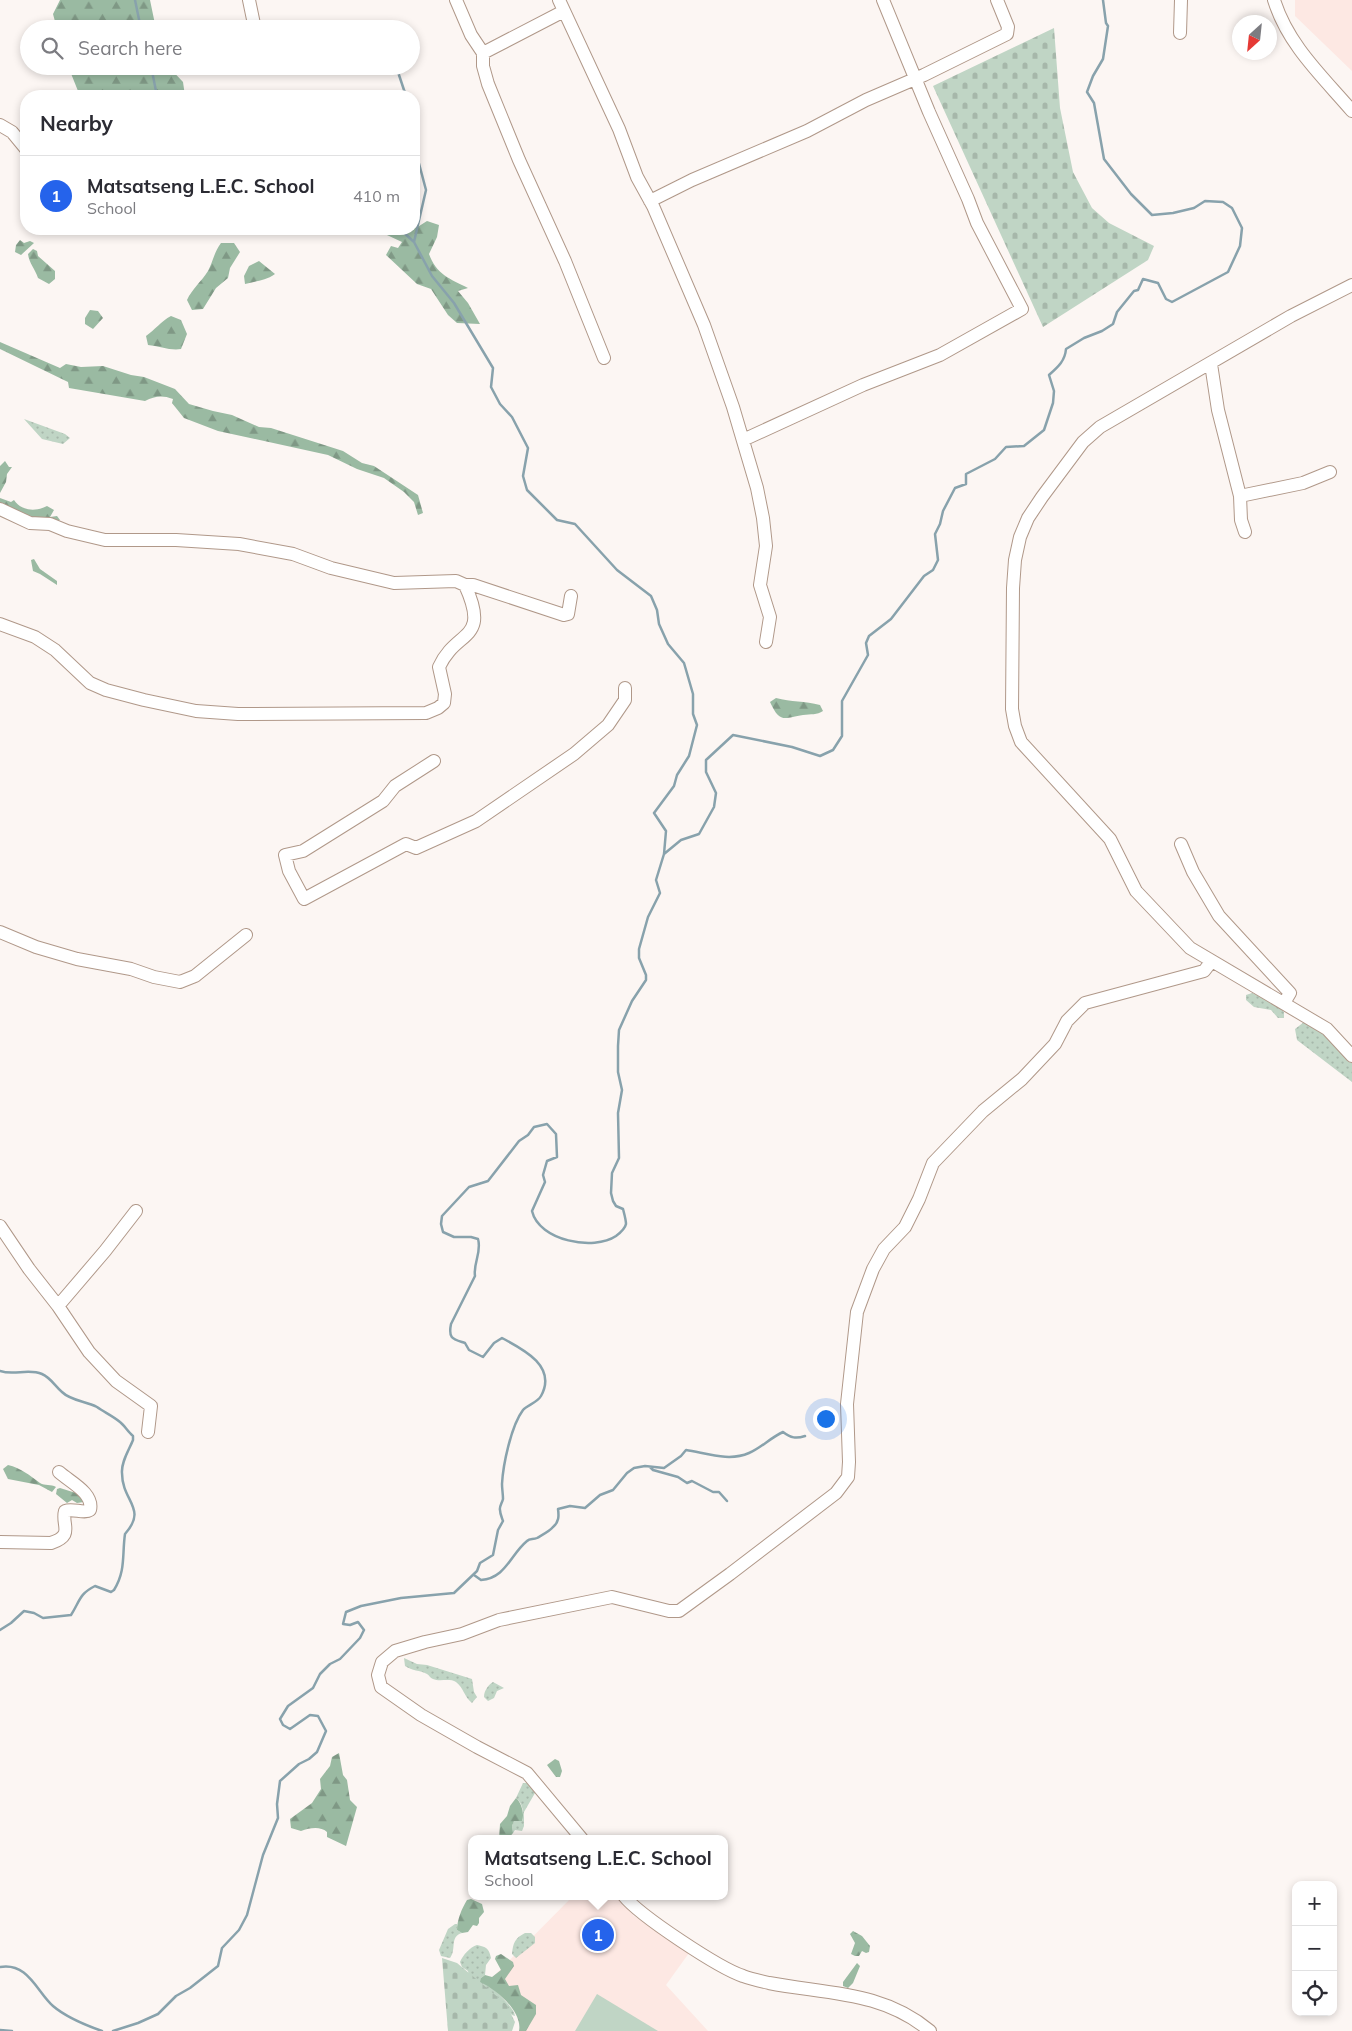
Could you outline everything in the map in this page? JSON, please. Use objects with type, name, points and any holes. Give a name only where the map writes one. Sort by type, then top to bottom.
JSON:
[{"type":"street","points":[[249,0],[253,20]]},
{"type":"street","points":[[456,0],[471,35],[483,53],[483,66],[488,84],[519,160],[565,261],[604,358]]},
{"type":"street","points":[[743,440],[863,385],[940,355],[1022,309],[977,223],[883,0]]},
{"type":"street","points":[[650,201],[692,180],[807,131],[866,100],[916,79],[1007,34],[1008,26],[997,0]]},
{"type":"street","points":[[1180,33],[1181,0]]},
{"type":"street","points":[[1274,0],[1280,21],[1303,55],[1352,111]]},
{"type":"street","points":[[483,53],[561,5],[619,129],[637,177],[650,201],[704,325],[733,407],[757,488],[766,546],[760,585],[770,617],[766,642]]},
{"type":"street","points":[[0,125],[12,132],[20,142]]},
{"type":"street","points":[[1352,285],[1291,316],[1211,364],[1154,395],[1100,427],[1083,442],[1028,518],[1017,545],[1013,588],[1012,651],[1012,709],[1020,742],[1110,839],[1136,891],[1190,948],[1327,1029],[1352,1056]]},
{"type":"street","points":[[1211,364],[1218,410],[1240,496],[1241,520],[1245,532]]},
{"type":"street","points":[[1240,496],[1303,483],[1330,472]]},
{"type":"street","points":[[0,508],[30,523],[50,524],[68,531],[105,540],[176,540],[239,544],[293,554],[331,568],[394,583],[456,582],[465,586],[473,585],[564,615],[568,614],[571,596]]},
{"type":"street","points":[[0,624],[35,637],[55,650],[90,683],[106,690],[180,708],[238,714],[426,712],[438,708],[444,703],[445,694],[440,667],[444,658],[472,631],[474,616],[472,602],[465,586]]},
{"type":"street","points":[[434,761],[395,786],[383,801],[304,851],[285,855],[288,871],[304,899],[406,844],[416,848],[476,821],[492,811],[574,754],[608,725],[625,700],[625,688]]},
{"type":"street","points":[[1181,844],[1193,872],[1219,916],[1290,993],[1284,1003]]},
{"type":"street","points":[[0,932],[36,947],[77,959],[132,969],[154,977],[180,982],[195,976],[246,935]]},
{"type":"street","points":[[579,1835],[527,1773],[476,1747],[421,1715],[381,1687],[378,1675],[382,1662],[395,1651],[462,1634],[499,1620],[612,1597],[669,1611],[679,1611],[836,1493],[848,1477],[847,1404],[857,1312],[874,1268],[884,1249],[905,1227],[933,1164],[983,1111],[1022,1079],[1055,1044],[1067,1021],[1086,1003],[1204,971],[1211,962]]},
{"type":"street","points":[[58,1306],[106,1251],[136,1211]]},
{"type":"street","points":[[0,1226],[89,1352],[116,1381],[151,1406],[148,1432]]},
{"type":"street","points":[[0,1542],[52,1543],[60,1540],[65,1533],[65,1512],[70,1510],[86,1512],[90,1510],[89,1496],[59,1472]]},
{"type":"street","points":[[628,1900],[644,1914],[690,1946],[742,1976],[769,1983],[874,2000],[906,2014],[930,2031]]},
{"type":"shaded area","points":[[1295,0],[1352,0],[1352,71],[1295,16]]},
{"type":"shaded area","points":[[569,1900],[620,1900],[634,1916],[689,1953],[666,1985],[708,2031],[524,2031],[528,2008],[493,1977]]},
{"type":"green space","points":[[60,0],[150,0],[154,20],[55,20],[53,14]]},
{"type":"green space","points":[[1054,28],[1060,108],[1073,172],[1092,208],[1109,223],[1154,246],[1148,260],[1043,327],[933,86]]},
{"type":"green space","points":[[72,75],[176,75],[183,82],[184,90],[78,90]]},
{"type":"green space","points":[[427,221],[439,225],[437,237],[429,254],[432,261],[444,275],[468,288],[458,291],[468,303],[480,324],[457,323],[448,315],[431,289],[417,284],[386,255],[391,246],[398,248],[402,242],[387,235],[420,235],[420,225]]},
{"type":"green space","points":[[20,240],[24,243],[30,241],[34,243],[21,255],[15,252],[16,245]]},
{"type":"green space","points":[[221,243],[234,243],[240,252],[230,268],[228,278],[216,288],[203,309],[192,310],[187,300],[208,271]]},
{"type":"green space","points":[[33,249],[55,271],[55,279],[49,284],[38,278],[31,263],[28,254]]},
{"type":"green space","points":[[259,261],[275,274],[245,284],[244,276],[249,266]]},
{"type":"green space","points":[[90,310],[98,311],[103,318],[93,329],[85,324],[85,318]]},
{"type":"green space","points":[[171,316],[181,320],[187,334],[181,349],[148,345],[146,336]]},
{"type":"green space","points":[[0,342],[60,368],[66,364],[81,367],[103,366],[144,377],[175,389],[189,404],[232,415],[259,427],[271,428],[343,451],[362,463],[374,466],[418,495],[423,513],[418,515],[414,502],[404,492],[384,478],[357,469],[328,455],[218,431],[184,418],[172,403],[173,399],[159,397],[145,401],[69,388],[68,382],[0,349]]},
{"type":"green space","points":[[24,419],[65,434],[70,438],[63,444],[42,439]]},
{"type":"green space","points":[[5,461],[9,467],[12,467],[7,474],[6,482],[0,493],[0,466]]},
{"type":"green space","points":[[0,498],[11,502],[14,500],[25,508],[34,510],[47,506],[54,510],[50,517],[57,516],[60,520],[37,520],[0,505]]},
{"type":"green space","points":[[34,559],[40,569],[57,581],[57,585],[33,571],[31,560]]},
{"type":"green space","points":[[776,698],[820,705],[823,711],[816,714],[783,718],[777,714],[770,702]]},
{"type":"green space","points":[[1252,993],[1265,998],[1277,1006],[1284,1012],[1284,1018],[1278,1018],[1271,1010],[1254,1007],[1246,1000],[1246,995]]},
{"type":"green space","points":[[1304,1022],[1321,1029],[1352,1062],[1352,1082],[1297,1040],[1295,1029]]},
{"type":"green space","points":[[8,1465],[21,1470],[42,1484],[56,1487],[52,1492],[39,1485],[8,1479],[3,1469]]},
{"type":"green space","points":[[60,1488],[79,1494],[84,1502],[77,1503],[72,1500],[67,1503],[56,1494],[57,1489]]},
{"type":"green space","points":[[404,1658],[417,1664],[427,1665],[472,1679],[474,1692],[477,1697],[472,1703],[456,1682],[451,1680],[435,1680],[428,1674],[408,1668],[405,1666]]},
{"type":"green space","points":[[493,1682],[504,1688],[497,1691],[494,1698],[488,1701],[484,1697],[485,1693],[488,1686]]},
{"type":"green space","points":[[339,1753],[343,1775],[347,1780],[350,1800],[357,1807],[346,1846],[327,1837],[327,1832],[318,1828],[301,1831],[291,1828],[290,1819],[312,1803],[321,1789],[320,1779],[330,1766],[332,1757]]},
{"type":"green space","points":[[555,1759],[559,1761],[562,1771],[560,1777],[556,1777],[547,1765]]},
{"type":"green space","points":[[523,1783],[527,1783],[535,1789],[535,1793],[524,1812],[522,1831],[515,1830],[513,1833],[512,1826],[514,1821],[522,1821],[523,1818],[521,1805],[516,1798]]},
{"type":"green space","points":[[516,1798],[522,1808],[522,1821],[514,1821],[511,1835],[499,1835],[500,1824],[507,1816],[510,1806]]},
{"type":"green space","points":[[467,1900],[473,1900],[482,1904],[484,1912],[479,1918],[477,1926],[473,1925],[468,1932],[462,1933],[457,1930],[459,1918]]},
{"type":"green space","points":[[457,1924],[457,1930],[462,1933],[454,1940],[450,1958],[441,1956],[439,1950],[448,1929]]},
{"type":"green space","points":[[853,1931],[862,1936],[870,1946],[869,1952],[862,1951],[859,1956],[851,1954],[855,1943],[850,1934]]},
{"type":"green space","points":[[525,1933],[531,1933],[535,1937],[535,1943],[516,1958],[512,1954],[514,1944]]},
{"type":"green space","points":[[477,1945],[487,1948],[491,1958],[486,1965],[485,1975],[481,1978],[511,2007],[515,2016],[469,1977],[468,1971],[462,1967],[460,1962],[463,1957],[469,1949]]},
{"type":"green space","points":[[501,1954],[513,1962],[514,1966],[505,1979],[509,1986],[518,1985],[521,1995],[536,2005],[536,2014],[526,2031],[519,2031],[517,2016],[507,2002],[480,1982],[481,1978],[485,1975],[492,1977],[501,1970],[495,1959],[496,1956]]},
{"type":"green space","points":[[442,1958],[457,1963],[506,2004],[515,2022],[512,2031],[448,2031]]},
{"type":"green space","points":[[857,1963],[860,1966],[853,1983],[848,1988],[843,1986],[843,1982]]},
{"type":"green space","points":[[597,1994],[658,2031],[575,2031]]},
{"type":"waterway","points":[[135,0],[139,20]]},
{"type":"waterway","points":[[664,854],[681,840],[699,834],[714,807],[716,793],[706,772],[706,760],[733,735],[792,747],[820,756],[833,750],[842,736],[842,701],[868,655],[866,643],[869,636],[891,619],[924,576],[933,570],[938,560],[935,534],[943,511],[955,488],[966,484],[966,474],[995,459],[1006,447],[1024,446],[1044,430],[1053,403],[1054,391],[1049,375],[1063,360],[1066,349],[1113,324],[1117,312],[1134,291],[1138,290],[1143,279],[1158,283],[1166,299],[1172,302],[1228,272],[1240,246],[1242,228],[1232,208],[1223,202],[1205,201],[1194,208],[1152,215],[1131,194],[1104,159],[1094,103],[1087,92],[1093,76],[1103,59],[1108,26],[1103,0]]},
{"type":"waterway","points":[[153,75],[156,90]]},
{"type":"waterway","points":[[399,75],[404,90]]},
{"type":"waterway","points":[[420,167],[426,190],[420,216]]},
{"type":"waterway","points":[[113,2031],[158,2014],[176,1996],[190,1988],[218,1966],[222,1948],[239,1930],[247,1915],[263,1855],[278,1818],[277,1804],[280,1781],[299,1764],[317,1752],[326,1731],[318,1716],[310,1715],[290,1729],[283,1725],[280,1719],[288,1706],[313,1688],[320,1674],[330,1664],[340,1659],[360,1638],[364,1630],[358,1622],[350,1625],[343,1624],[346,1612],[361,1606],[401,1598],[454,1593],[477,1571],[480,1563],[493,1555],[498,1530],[503,1521],[500,1509],[503,1499],[502,1484],[511,1435],[523,1410],[541,1396],[545,1386],[545,1376],[542,1368],[529,1354],[502,1338],[494,1343],[483,1357],[469,1350],[465,1343],[452,1338],[450,1333],[451,1324],[475,1276],[479,1244],[478,1239],[454,1237],[443,1232],[442,1216],[469,1187],[488,1181],[519,1141],[528,1135],[534,1127],[547,1124],[556,1134],[557,1157],[547,1161],[543,1175],[545,1182],[532,1211],[537,1221],[545,1230],[556,1236],[582,1243],[595,1243],[616,1236],[626,1224],[623,1209],[616,1206],[611,1193],[612,1173],[619,1158],[618,1113],[622,1090],[618,1072],[619,1030],[632,1001],[646,980],[646,975],[639,958],[639,949],[648,917],[660,893],[656,880],[664,854],[666,831],[654,813],[674,786],[677,775],[689,756],[697,725],[693,714],[693,694],[684,663],[668,644],[659,624],[657,610],[651,596],[617,570],[575,524],[557,520],[527,490],[523,476],[528,448],[512,417],[500,404],[491,387],[493,368],[454,303],[432,276],[414,242],[406,235]]},
{"type":"waterway","points":[[414,242],[416,235]]},
{"type":"waterway","points":[[0,1371],[10,1373],[37,1372],[42,1374],[66,1395],[97,1407],[123,1425],[133,1436],[124,1460],[122,1473],[123,1483],[134,1511],[134,1518],[125,1534],[122,1569],[114,1590],[111,1592],[95,1586],[80,1598],[71,1615],[43,1618],[34,1613],[24,1611],[0,1630]]},
{"type":"waterway","points":[[474,1575],[481,1580],[496,1575],[527,1541],[537,1538],[555,1525],[558,1519],[558,1509],[570,1506],[585,1508],[600,1495],[613,1490],[627,1473],[634,1468],[645,1466],[664,1468],[686,1450],[734,1457],[753,1451],[783,1432],[794,1437],[805,1436]]},
{"type":"waterway","points":[[650,1467],[653,1470],[678,1477],[687,1483],[692,1481],[713,1492],[719,1492],[727,1501]]},
{"type":"waterway","points":[[0,1967],[10,1967],[25,1973],[47,2000],[58,2010],[76,2021],[102,2031]]},
{"type":"waterway","points":[[0,2030],[12,2031]]},
{"type":"place","name":"Matsatseng L.E.C. School","points":[[598,1935]]}]
